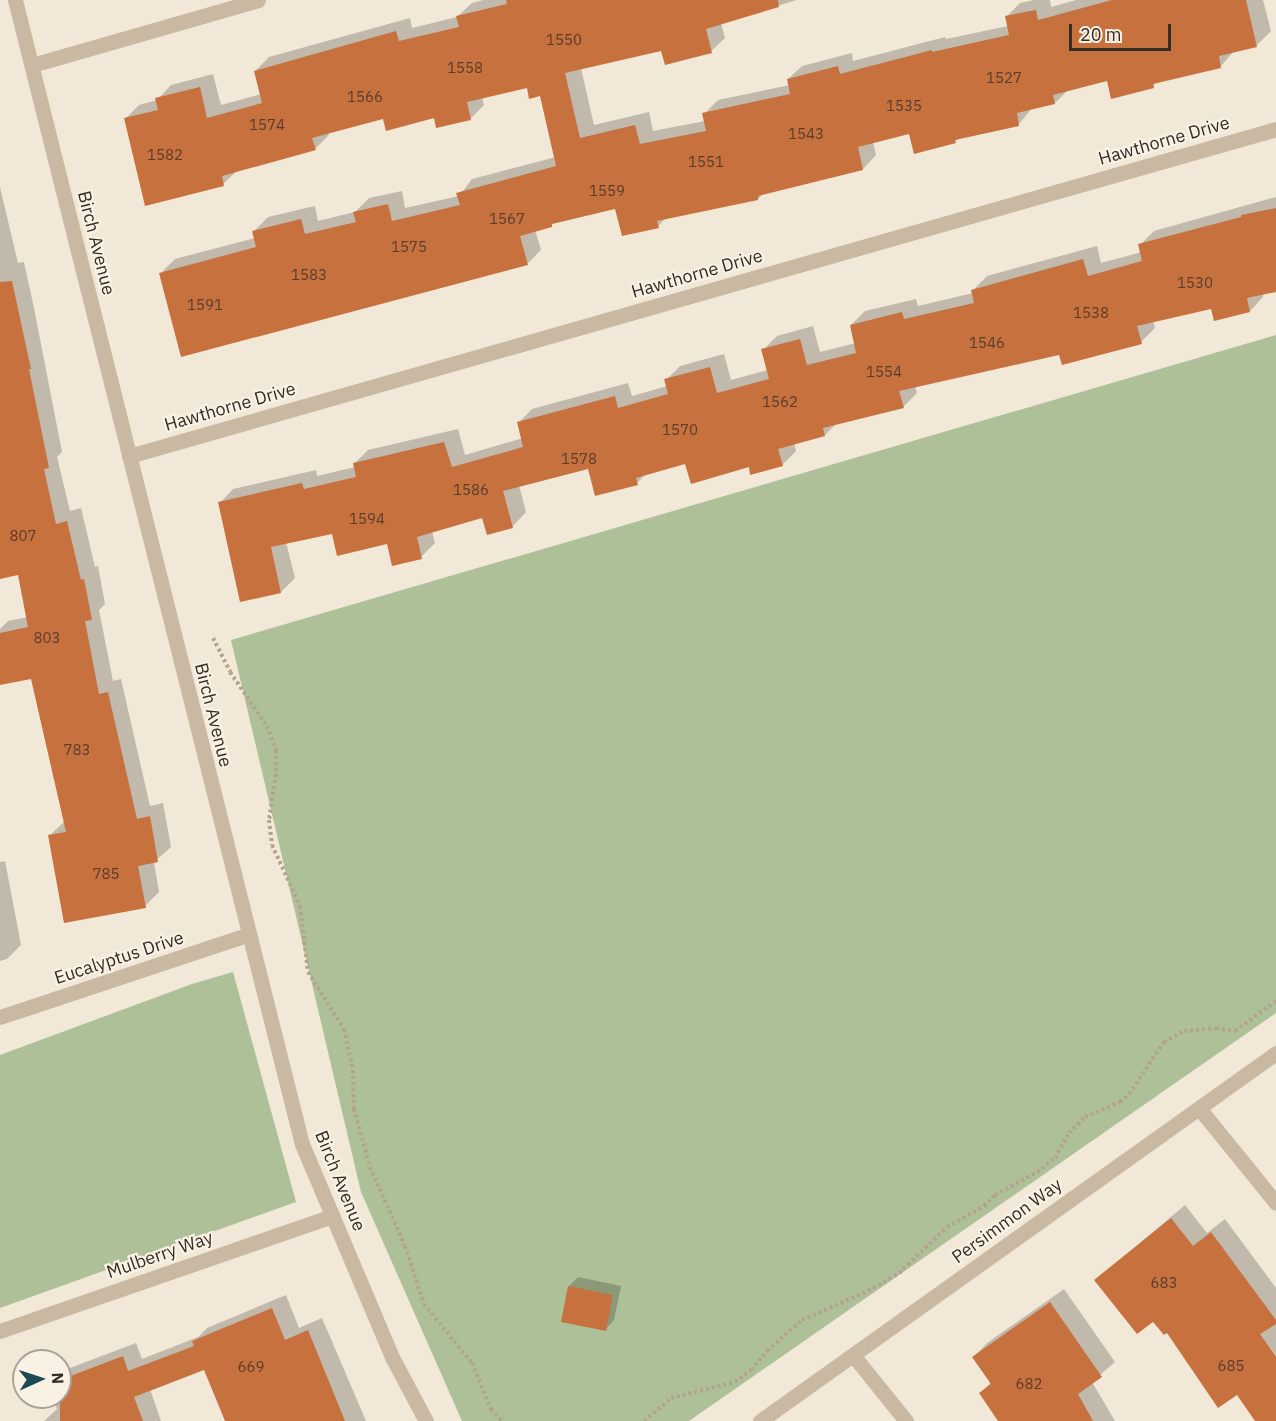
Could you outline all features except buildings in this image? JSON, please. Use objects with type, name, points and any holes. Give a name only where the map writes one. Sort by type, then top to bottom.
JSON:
[{"type":"street","name":"Birch Avenue","points":[[15,0],[302,1144],[393,1359],[426,1421]]},
{"type":"street","points":[[32,65],[258,0]]},
{"type":"street","name":"Hawthorne Drive","points":[[129,456],[1276,129]]},
{"type":"street","name":"Eucalyptus Drive","points":[[0,1017],[249,934]]},
{"type":"street","name":"Persimmon Way","points":[[760,1421],[1276,1053]]},
{"type":"street","points":[[1199,1108],[1276,1203]]},
{"type":"street","name":"Mulberry Way","points":[[0,1331],[332,1216]]},
{"type":"street","points":[[853,1355],[906,1421]]},
{"type":"path","points":[[213,638],[230,672],[267,726],[276,750],[269,820],[272,845],[300,906],[308,972],[344,1029],[353,1070],[354,1109],[370,1167],[405,1246],[424,1304],[472,1363],[491,1408],[502,1421]]},
{"type":"path","points":[[644,1421],[671,1398],[735,1382],[751,1370],[767,1351],[802,1320],[868,1292],[899,1272],[947,1227],[984,1206],[995,1195],[1037,1172],[1055,1158],[1069,1133],[1085,1117],[1120,1102],[1129,1094],[1164,1042],[1184,1031],[1216,1028],[1235,1031],[1276,1001]]},
{"type":"green space","points":[[1276,335],[1276,1013],[689,1421],[462,1421],[361,1192],[231,640]]},
{"type":"green space","points":[[233,972],[296,1202],[0,1308],[0,1055],[192,984]]}]
